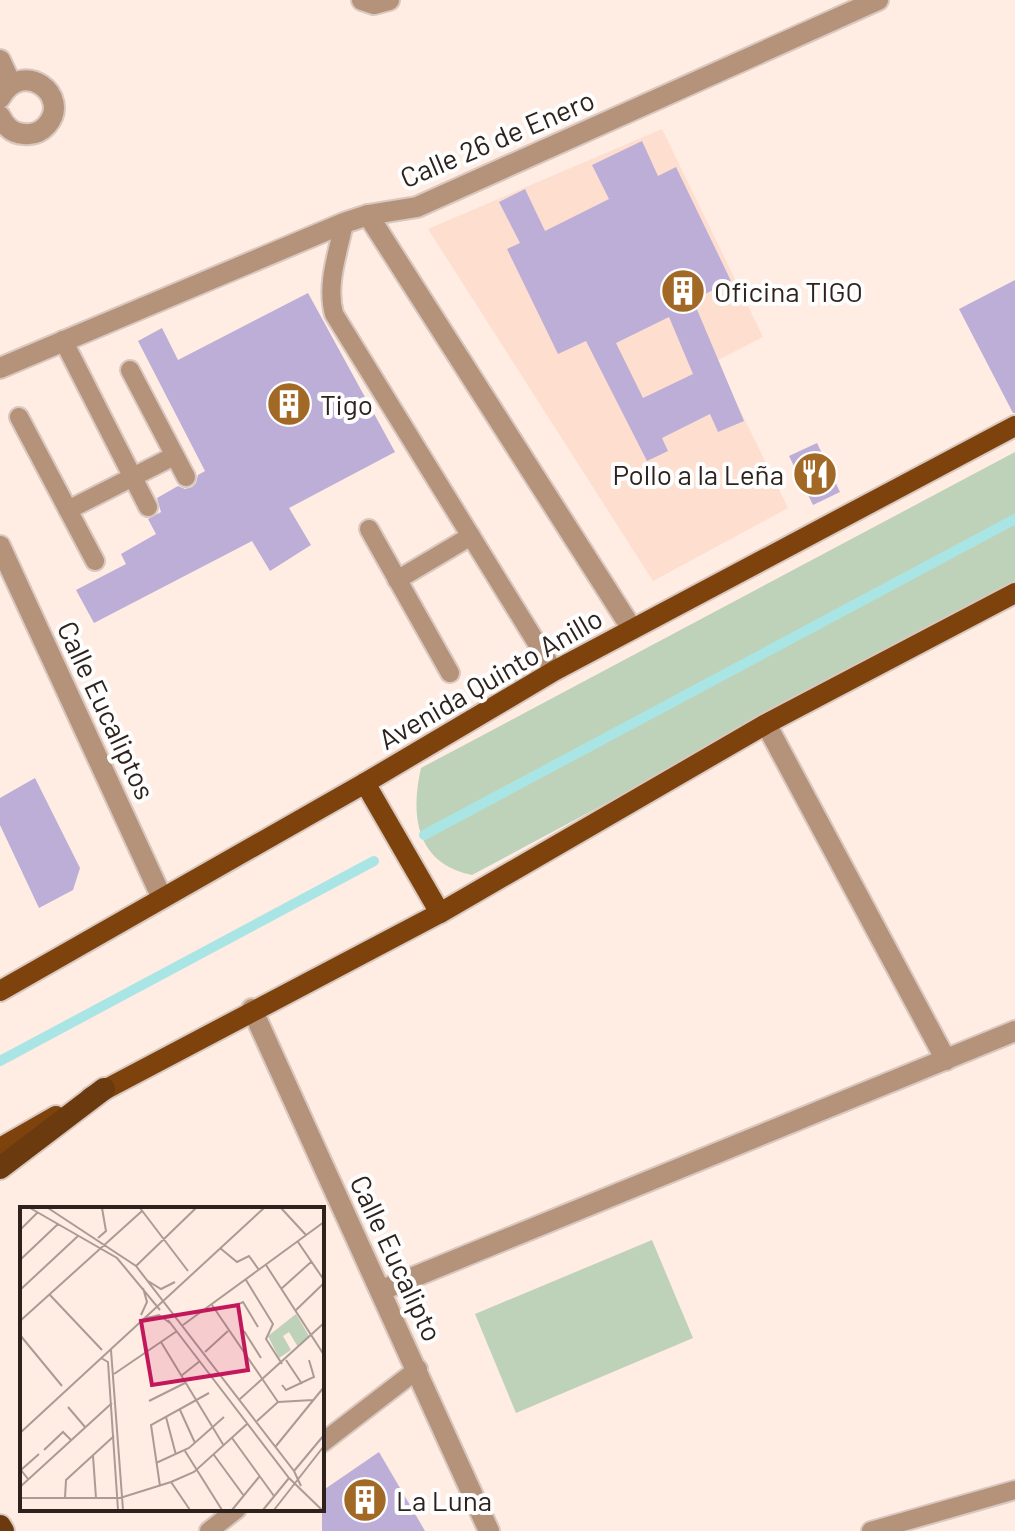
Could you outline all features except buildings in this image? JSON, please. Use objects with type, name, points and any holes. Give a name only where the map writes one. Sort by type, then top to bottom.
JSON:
[{"type":"highway","points":[[0,1168],[104,1089]]},
{"type":"main road","name":"Avenida Quinto Anillo","points":[[0,991],[365,783],[554,671],[1015,426]]},
{"type":"main road","points":[[0,1148],[252,1009],[440,913],[766,724],[1015,593]]},
{"type":"main road","points":[[365,783],[440,913]]},
{"type":"street","points":[[362,0],[374,4],[389,0]]},
{"type":"street","name":"Calle 26 de Enero","points":[[0,368],[344,223],[368,215],[417,207],[878,0]]},
{"type":"street","points":[[0,60],[6,91],[28,80],[45,87],[53,103],[50,121],[37,133],[28,135],[11,131],[0,116]]},
{"type":"street","points":[[368,215],[632,629]]},
{"type":"street","name":"Calle Eucaliptos","points":[[0,546],[162,898]]},
{"type":"street","points":[[766,724],[946,1060]]},
{"type":"street","name":"Calle Eucalipto","points":[[252,1009],[489,1531]]},
{"type":"street","points":[[382,1290],[1015,1031]]},
{"type":"lane","points":[[344,223],[329,297],[334,314],[554,671]]},
{"type":"lane","points":[[63,340],[148,507]]},
{"type":"lane","points":[[130,370],[186,477]]},
{"type":"lane","points":[[19,417],[95,561]]},
{"type":"lane","points":[[68,510],[174,456]]},
{"type":"lane","points":[[369,529],[450,673]]},
{"type":"lane","points":[[397,580],[471,536]]},
{"type":"lane","points":[[324,1441],[418,1369]]},
{"type":"lane","points":[[871,1531],[1015,1490]]},
{"type":"lane","points":[[209,1531],[234,1511]]},
{"type":"lane","points":[[939,1512],[943,1531]]},
{"type":"shaded area","points":[[662,129],[763,337],[716,361],[788,508],[653,581],[428,229]]},
{"type":"green space","points":[[1015,452],[1015,584],[472,875],[453,869],[428,849],[421,835],[416,803],[421,768]]},
{"type":"green space","points":[[652,1240],[693,1338],[516,1413],[475,1314]]},
{"type":"waterway","points":[[424,835],[1015,519]]},
{"type":"waterway","points":[[0,1061],[374,861]]},
{"type":"place","name":"Oficina TIGO","points":[[683,291]]},
{"type":"place","name":"Tigo","points":[[289,404]]},
{"type":"place","name":"Pollo a la Leña","points":[[815,474]]},
{"type":"place","name":"La Luna","points":[[365,1500]]}]
